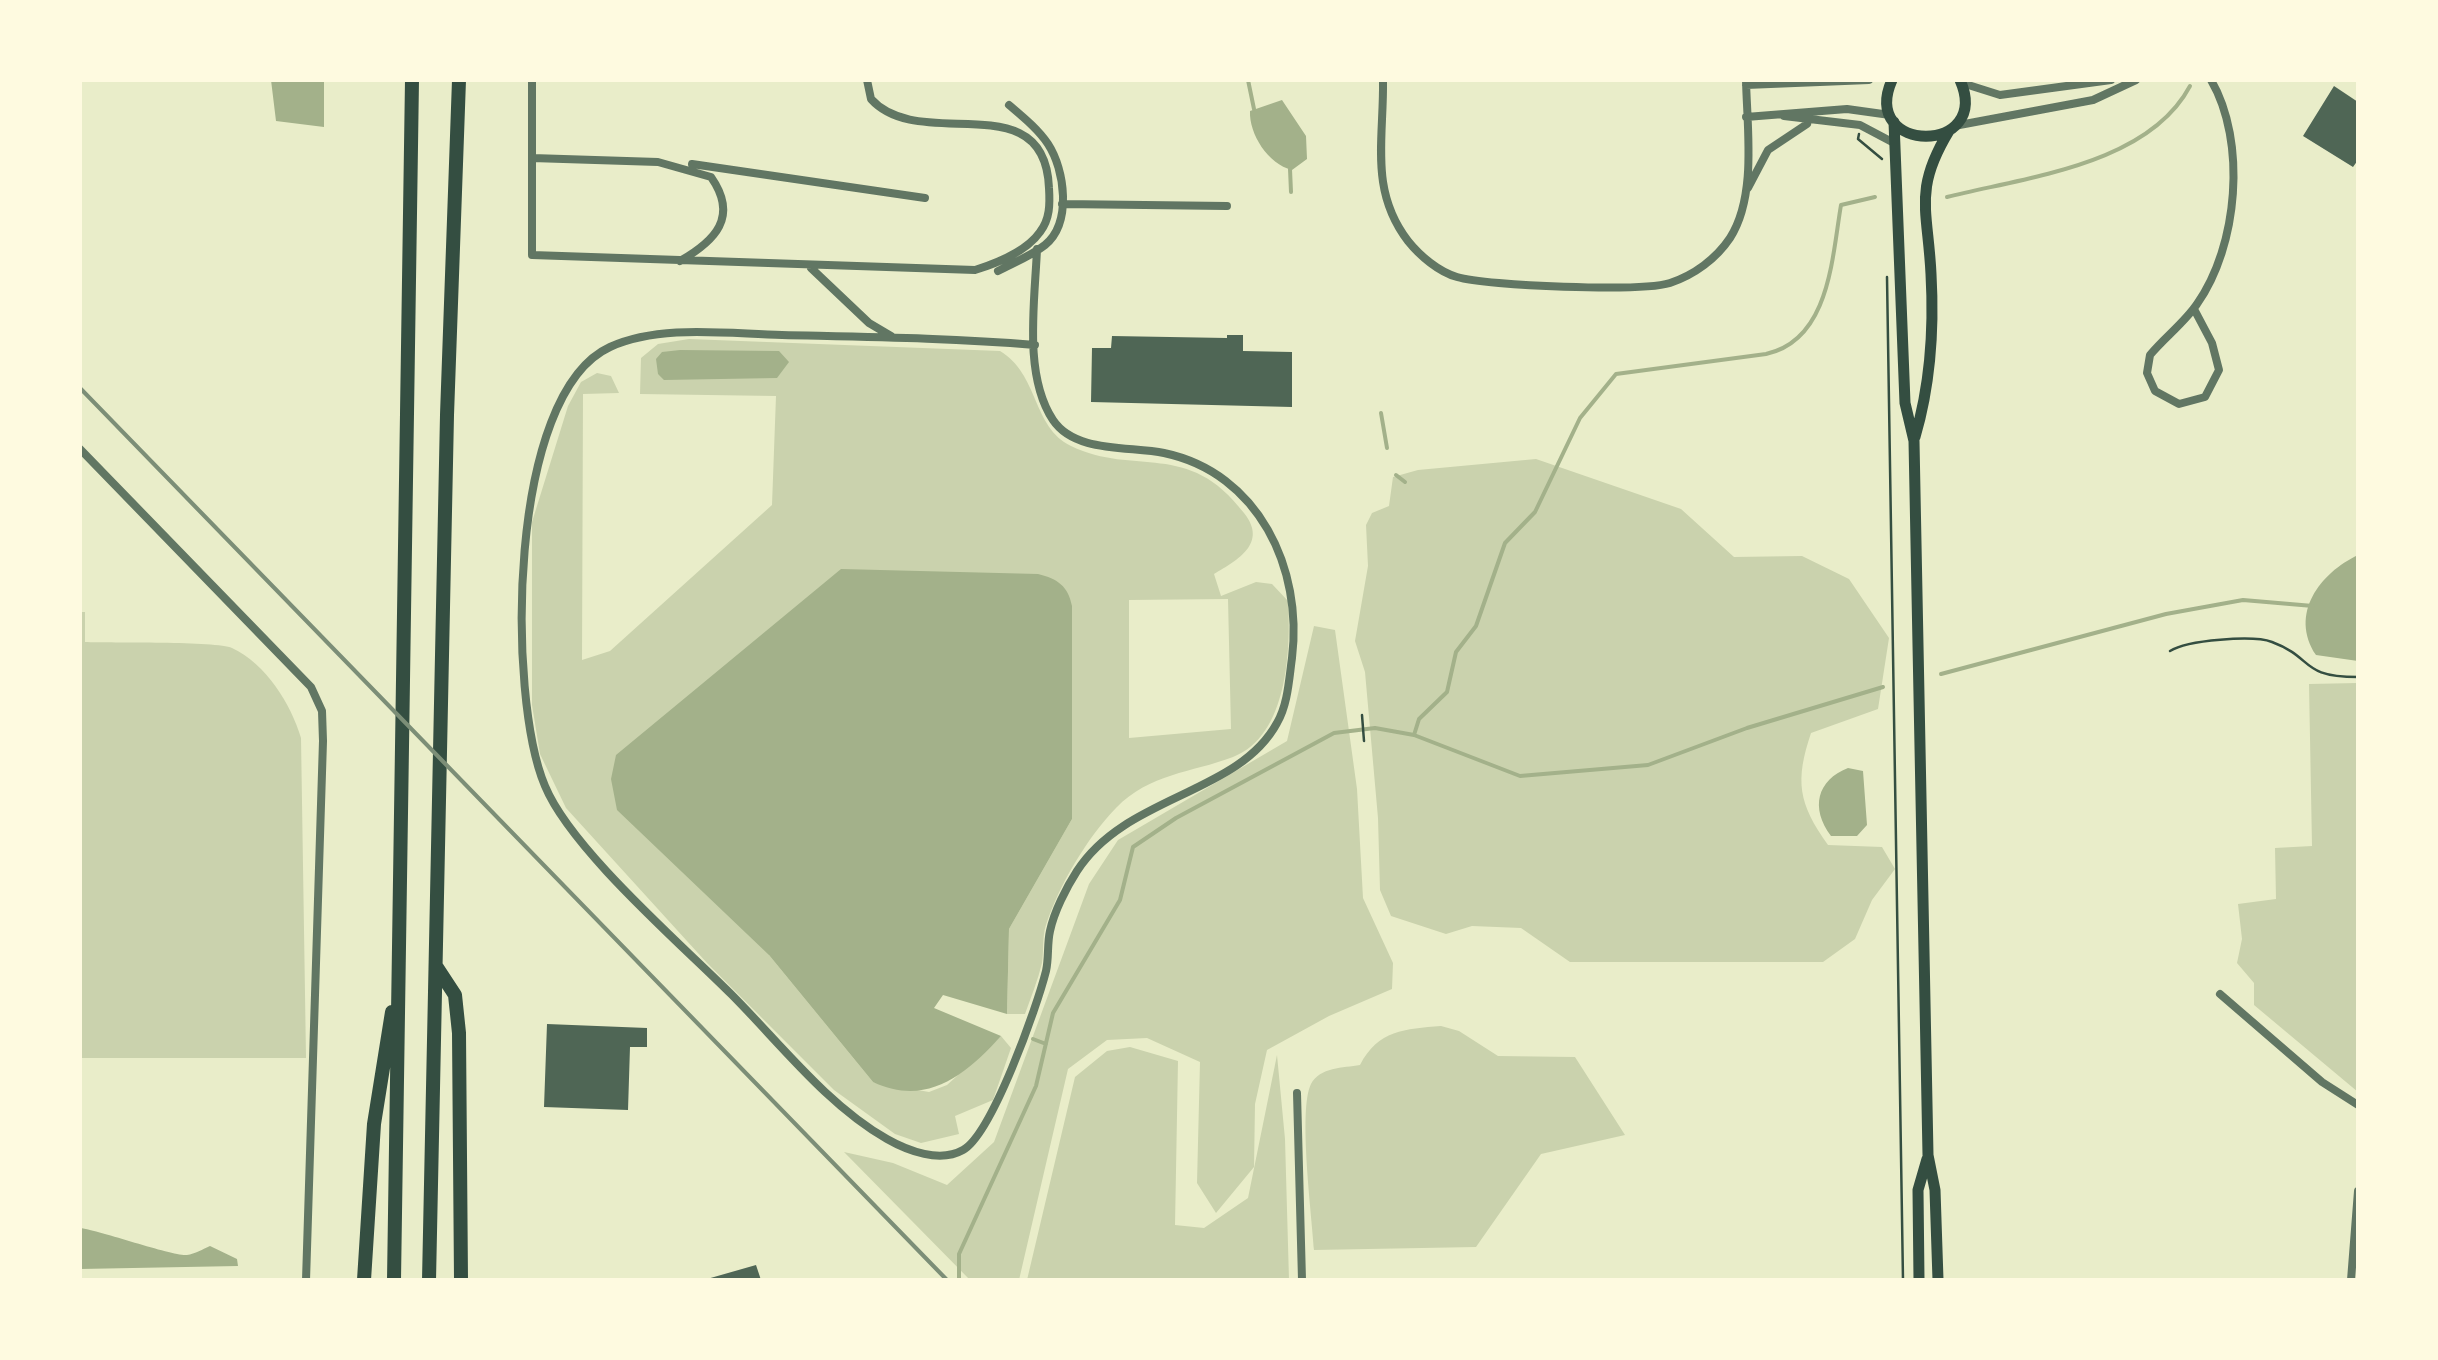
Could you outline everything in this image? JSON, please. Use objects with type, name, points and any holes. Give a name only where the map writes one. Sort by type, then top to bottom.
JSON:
[{"type":"highway","points":[[394,1280],[412,80]]},
{"type":"highway","points":[[429,1280],[459,80]]},
{"type":"highway","points":[[364,1280],[374,1124],[401,962]]},
{"type":"highway","points":[[436,966],[456,995],[462,1280]]},
{"type":"main road","points":[[1892,80],[1887,101],[1897,146],[1905,403],[1914,441],[1928,1155],[1935,1190],[1938,1280]]},
{"type":"main road","points":[[1914,441],[1924,404],[1930,310],[1924,190],[1930,162],[1964,106],[1960,82]]},
{"type":"main road","points":[[1892,119],[1920,138],[1952,128]]},
{"type":"main road","points":[[1919,1280],[1918,1190],[1928,1155]]},
{"type":"street","points":[[532,80],[532,256],[811,268],[975,270],[1031,242],[1050,210],[1049,170],[1024,137],[996,124],[914,122],[892,116],[871,100],[868,80]]},
{"type":"street","points":[[1383,80],[1379,175],[1384,198],[1409,242],[1426,260],[1459,278],[1631,288],[1670,283],[1719,252],[1736,228],[1745,194],[1768,150],[1783,136],[1811,122]]},
{"type":"street","points":[[1745,194],[1746,82],[1869,80]]},
{"type":"street","points":[[1960,82],[2000,96],[2111,80]]},
{"type":"street","points":[[1952,128],[2093,100],[2136,80]]},
{"type":"street","points":[[2194,309],[2212,343],[2218,370],[2204,396],[2178,404],[2155,391],[2148,365],[2150,355],[2194,309],[2218,257],[2231,192],[2228,126],[2211,80]]},
{"type":"street","points":[[998,271],[1048,243],[1059,225],[1062,204],[1057,162],[1047,142],[1009,106]]},
{"type":"street","points":[[1746,118],[1847,109],[1892,119]]},
{"type":"street","points":[[1784,116],[1860,126],[1884,134],[1897,146]]},
{"type":"street","points":[[532,158],[658,162],[925,198]]},
{"type":"street","points":[[658,162],[711,177],[723,200],[717,236],[676,263]]},
{"type":"street","points":[[1062,204],[1227,206]]},
{"type":"street","points":[[1035,345],[893,337],[660,336],[613,346],[591,358],[566,391],[550,430],[526,522],[526,708],[544,785],[564,821],[839,1102],[880,1135],[932,1155],[956,1154],[985,1130],[1047,968],[1050,928],[1082,865],[1110,831],[1255,751],[1281,716],[1293,653],[1294,612],[1288,570],[1274,537],[1239,492],[1187,459],[1102,445],[1067,434],[1045,405],[1035,345],[1037,249]]},
{"type":"street","points":[[811,268],[869,322],[893,337]]},
{"type":"street","points":[[80,450],[311,687],[319,701],[322,779],[306,1280]]},
{"type":"street","points":[[2220,994],[2322,1082],[2358,1106]]},
{"type":"street","points":[[1297,1093],[1302,1280]]},
{"type":"street","points":[[2350,1280],[2358,1191]]},
{"type":"path","points":[[1858,139],[1877,150],[1885,172]]},
{"type":"path","points":[[1887,270],[1903,1280]]},
{"type":"path","points":[[2170,650],[2183,642],[2271,642],[2322,677],[2358,677]]},
{"type":"path","points":[[1362,715],[1364,741]]},
{"type":"shaded area","points":[[271,80],[324,80],[324,127],[276,121]]},
{"type":"shaded area","points":[[1282,100],[1306,136],[1307,159],[1292,170],[1268,155],[1251,120],[1250,111]]},
{"type":"shaded area","points":[[689,339],[1000,351],[1022,373],[1049,426],[1071,446],[1095,455],[1182,467],[1223,490],[1244,513],[1253,533],[1247,550],[1214,574],[1221,596],[1256,582],[1272,584],[1288,601],[1282,689],[1265,731],[1233,757],[1143,788],[1105,820],[1058,894],[1025,1014],[1007,1014],[1009,929],[1072,819],[769,955],[873,1082],[929,1092],[947,1085],[1001,1036],[1011,1048],[993,1100],[955,1116],[959,1134],[921,1143],[895,1134],[834,1090],[707,963],[566,808],[540,754],[532,705],[532,522],[568,406],[581,382],[597,373],[611,376],[619,393],[583,394],[582,660],[610,651],[772,505],[776,396],[640,394],[641,358],[658,344]],"holes":[[[1228,599],[1231,729],[1129,738],[1129,600]]]},
{"type":"shaded area","points":[[779,351],[789,362],[777,378],[664,380],[658,374],[656,359],[662,352]]},
{"type":"shaded area","points":[[1536,459],[1681,509],[1734,557],[1802,556],[1849,579],[1889,638],[1878,709],[1811,733],[1803,765],[1805,804],[1828,845],[1882,847],[1895,869],[1872,900],[1855,939],[1823,962],[1570,962],[1521,928],[1472,926],[1446,934],[1391,916],[1380,890],[1365,672],[1355,641],[1368,566],[1366,525],[1372,513],[1389,506],[1393,477],[1418,470]]},
{"type":"shaded area","points":[[2358,555],[2358,661],[2316,655],[2308,640],[2307,610],[2332,572]]},
{"type":"shaded area","points":[[841,569],[1038,574],[1061,584],[1072,606],[1072,819],[1009,929],[1007,1014],[943,995],[934,1008],[1001,1036],[959,1075],[927,1089],[892,1089],[873,1082],[769,955],[617,810],[611,779],[616,755]]},
{"type":"shaded area","points":[[80,612],[85,612],[85,642],[185,643],[232,648],[256,664],[276,686],[291,712],[301,738],[306,1058],[80,1058]]},
{"type":"shaded area","points":[[1314,626],[1335,630],[1357,789],[1363,898],[1393,963],[1392,989],[1329,1016],[1267,1050],[1255,1104],[1254,1167],[1216,1213],[1197,1183],[1200,1062],[1147,1038],[1107,1040],[1068,1069],[1019,1280],[970,1280],[844,1152],[893,1163],[947,1185],[994,1142],[1089,884],[1118,840],[1287,741]]},
{"type":"shaded area","points":[[2358,683],[2358,1092],[2254,1005],[2254,983],[2237,963],[2242,939],[2238,904],[2276,899],[2275,848],[2312,846],[2309,684]]},
{"type":"shaded area","points":[[1848,768],[1863,771],[1867,825],[1857,836],[1831,836],[1820,815],[1820,796],[1829,780]]},
{"type":"shaded area","points":[[1441,1026],[1459,1031],[1498,1056],[1575,1057],[1625,1135],[1541,1154],[1476,1247],[1314,1250],[1306,1139],[1311,1084],[1326,1071],[1360,1065],[1384,1038],[1416,1028]]},
{"type":"shaded area","points":[[1130,1047],[1178,1061],[1175,1225],[1204,1228],[1248,1198],[1277,1055],[1285,1139],[1289,1280],[1027,1280],[1075,1077],[1107,1051]]},
{"type":"shaded area","points":[[80,1228],[180,1255],[210,1246],[237,1259],[238,1266],[80,1269]]},
{"type":"building","points":[[2334,86],[2358,102],[2358,160],[2353,167],[2303,136]]},
{"type":"building","points":[[1243,335],[1243,351],[1292,352],[1292,407],[1091,402],[1092,348],[1111,348],[1112,336]]},
{"type":"building","points":[[547,1024],[647,1028],[647,1047],[630,1047],[628,1110],[544,1107]]},
{"type":"building","points":[[756,1265],[761,1280],[707,1280],[707,1279]]},
{"type":"waterway","points":[[1248,80],[1254,109]]},
{"type":"waterway","points":[[1947,197],[2048,174],[2115,151],[2171,113],[2190,86]]},
{"type":"waterway","points":[[1290,169],[1291,192]]},
{"type":"waterway","points":[[1414,735],[1419,719],[1447,692],[1456,652],[1476,626],[1505,543],[1535,512],[1580,418],[1616,374],[1766,354],[1787,346],[1803,332],[1824,294],[1841,205],[1875,197]]},
{"type":"waterway","points":[[1381,413],[1387,448]]},
{"type":"waterway","points":[[1396,475],[1405,482]]},
{"type":"waterway","points":[[1941,674],[2166,614],[2243,600],[2313,606]]},
{"type":"waterway","points":[[959,1280],[959,1254],[1036,1086],[1053,1013],[1120,900],[1133,847],[1176,818],[1334,733],[1375,728],[1414,735],[1520,776],[1648,765],[1747,728],[1883,687]]},
{"type":"waterway","points":[[1033,1039],[1046,1044]]},
{"type":"railway","points":[[80,388],[947,1280]]}]
